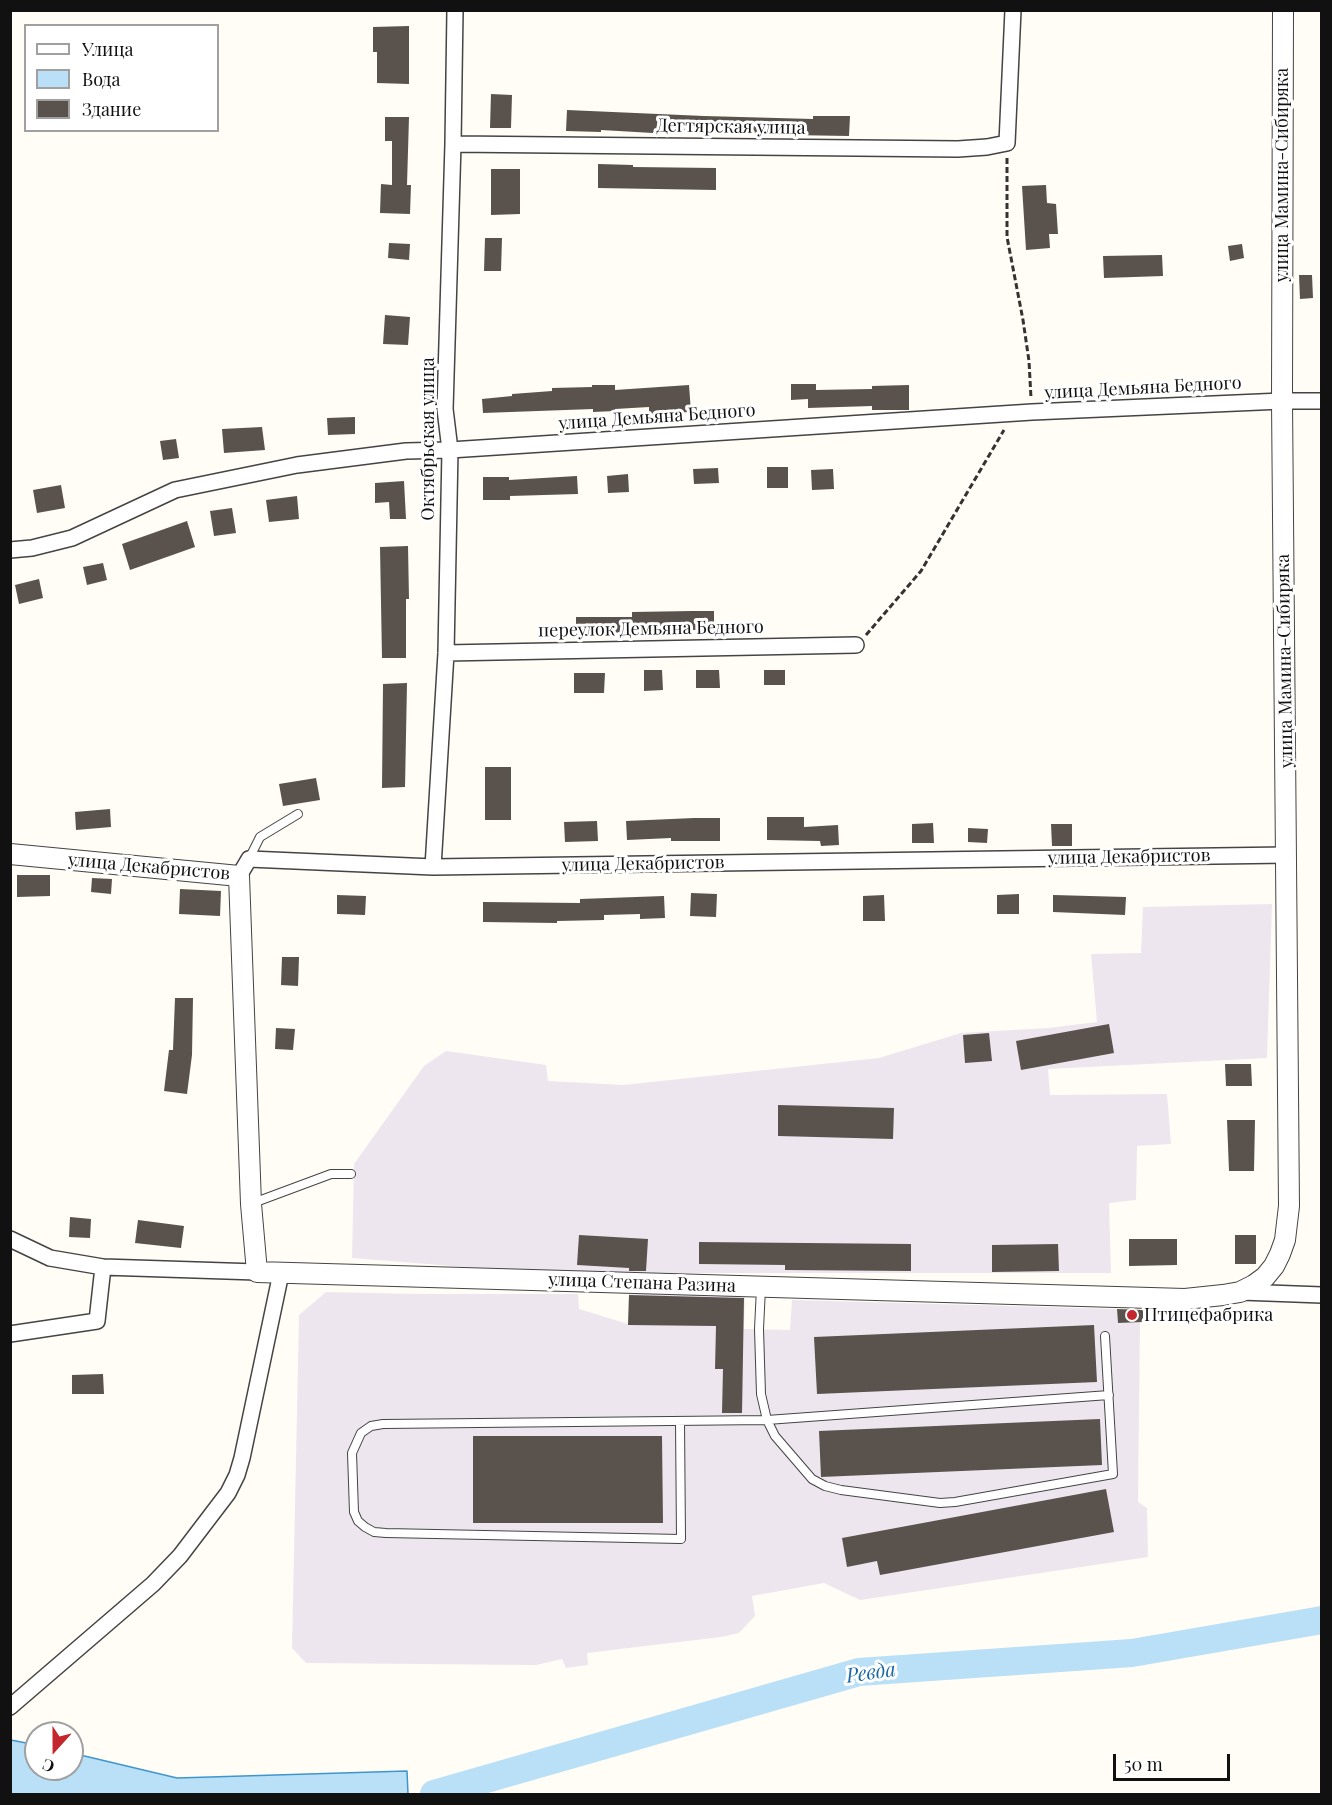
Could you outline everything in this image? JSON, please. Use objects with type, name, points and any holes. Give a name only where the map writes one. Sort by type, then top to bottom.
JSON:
[{"type":"street","name":"Октябрьская улица","points":[[433,867],[446,653],[450,450],[446,409],[455,10]]},
{"type":"street","points":[[1007,143],[1013,10]]},
{"type":"street","name":"улица Мамина-Сибиряка","points":[[1240,1292],[1265,1277],[1274,1266],[1285,1240],[1289,1206],[1282,401],[1283,10]]},
{"type":"street","name":"Дегтярская улица","points":[[453,144],[958,149],[1007,143]]},
{"type":"street","name":"улица Демьяна Бедного","points":[[10,550],[32,548],[72,538],[175,490],[297,465],[406,451],[1013,413],[1322,401]]},
{"type":"street","name":"переулок Демьяна Бедного","points":[[446,653],[856,645]]},
{"type":"street","name":"улица Декабристов","points":[[10,854],[239,876],[249,859],[433,867],[1287,855]]},
{"type":"street","points":[[239,876],[251,1204],[257,1272]]},
{"type":"street","name":"улица Степана Разина","points":[[10,1239],[50,1258],[103,1267],[1185,1299],[1208,1298],[1240,1292],[1322,1295]]},
{"type":"street","points":[[10,1334],[97,1320],[103,1267]]},
{"type":"street","points":[[10,1707],[153,1584],[180,1556],[228,1493],[242,1458],[280,1273]]},
{"type":"lane","points":[[249,859],[260,837],[298,814]]},
{"type":"lane","points":[[251,1204],[331,1174],[351,1174]]},
{"type":"lane","points":[[761,1286],[759,1329],[761,1394],[767,1420],[775,1436],[812,1479],[825,1486],[841,1490],[940,1503],[1113,1474],[1105,1336]]},
{"type":"lane","points":[[680,1421],[681,1539],[374,1532],[358,1521],[354,1512],[352,1453],[361,1433],[370,1426],[383,1424],[767,1420],[1109,1395]]},
{"type":"path","points":[[1007,143],[1007,237],[1029,361],[1032,412]]},
{"type":"path","points":[[856,645],[921,571],[1013,413]]},
{"type":"shaded area","points":[[1272,904],[1267,1058],[1048,1069],[1050,1095],[1167,1094],[1171,1144],[1137,1146],[1136,1200],[1109,1203],[1111,1273],[540,1273],[352,1258],[354,1164],[424,1066],[446,1051],[546,1065],[548,1081],[623,1085],[879,1058],[961,1033],[1048,1028],[1097,1022],[1091,954],[1141,953],[1143,907]]},
{"type":"shaded area","points":[[629,1291],[745,1293],[744,1329],[790,1330],[792,1300],[1117,1309],[1118,1323],[1140,1322],[1138,1502],[1147,1508],[1148,1557],[860,1600],[824,1583],[752,1596],[755,1616],[739,1633],[587,1653],[588,1665],[566,1668],[562,1659],[536,1665],[306,1663],[292,1648],[299,1315],[326,1292],[578,1294],[579,1309],[628,1324]]},
{"type":"water","points":[[11,1740],[24,1743],[24,1781],[84,1781],[84,1756],[177,1778],[407,1771],[408,1794],[11,1794]]},
{"type":"building","points":[[409,26],[409,84],[377,83],[377,52],[373,52],[373,27]]},
{"type":"building","points":[[491,94],[512,95],[511,128],[490,128]]},
{"type":"building","points":[[567,110],[813,119],[813,116],[850,116],[849,136],[566,131]]},
{"type":"building","points":[[385,117],[409,117],[407,185],[411,185],[410,214],[380,213],[381,184],[392,185],[392,141],[385,141]]},
{"type":"building","points":[[598,164],[633,165],[633,167],[716,168],[716,190],[598,188]]},
{"type":"building","points":[[491,169],[520,169],[520,214],[491,215]]},
{"type":"building","points":[[1046,185],[1047,203],[1056,204],[1058,234],[1049,234],[1050,248],[1026,250],[1022,186]]},
{"type":"building","points":[[485,238],[502,238],[501,271],[484,271]]},
{"type":"building","points":[[389,243],[410,244],[409,260],[388,258]]},
{"type":"building","points":[[1242,244],[1244,258],[1230,261],[1228,246]]},
{"type":"building","points":[[1162,255],[1163,276],[1104,278],[1103,256]]},
{"type":"building","points":[[1299,275],[1312,275],[1313,298],[1300,299]]},
{"type":"building","points":[[385,315],[410,317],[408,345],[383,344]]},
{"type":"building","points":[[791,384],[816,384],[816,390],[872,389],[872,386],[909,385],[909,410],[872,410],[872,406],[808,408],[808,399],[791,400]]},
{"type":"building","points":[[592,385],[615,385],[615,390],[689,385],[691,412],[649,414],[649,407],[593,412],[593,409],[483,413],[482,399],[552,391],[552,388],[592,387]]},
{"type":"building","points":[[355,417],[355,434],[328,435],[327,418]]},
{"type":"building","points":[[262,427],[265,450],[224,453],[222,429]]},
{"type":"building","points":[[176,439],[179,458],[163,460],[160,441]]},
{"type":"building","points":[[767,467],[788,467],[788,488],[767,488]]},
{"type":"building","points":[[718,468],[719,483],[694,484],[693,469]]},
{"type":"building","points":[[833,469],[834,489],[812,490],[811,470]]},
{"type":"building","points":[[628,474],[629,492],[608,493],[607,476]]},
{"type":"building","points":[[577,476],[578,494],[510,496],[510,500],[483,500],[483,477],[509,477],[509,480]]},
{"type":"building","points":[[404,481],[406,519],[390,519],[389,502],[375,503],[375,483]]},
{"type":"building","points":[[61,485],[65,508],[37,513],[33,490]]},
{"type":"building","points":[[297,496],[299,519],[269,522],[266,500]]},
{"type":"building","points":[[232,508],[236,533],[214,536],[210,511]]},
{"type":"building","points":[[187,521],[195,547],[130,570],[122,544]]},
{"type":"building","points":[[408,546],[409,599],[406,599],[406,658],[382,658],[380,547]]},
{"type":"building","points":[[103,563],[107,580],[87,585],[83,567]]},
{"type":"building","points":[[39,579],[43,598],[19,604],[15,585]]},
{"type":"building","points":[[714,611],[714,630],[672,630],[672,634],[576,636],[576,617],[632,617],[632,612]]},
{"type":"building","points":[[644,670],[662,670],[663,690],[644,691]]},
{"type":"building","points":[[696,670],[719,670],[720,688],[696,688]]},
{"type":"building","points":[[764,670],[785,670],[785,685],[764,685]]},
{"type":"building","points":[[574,673],[605,673],[604,693],[574,693]]},
{"type":"building","points":[[407,683],[405,787],[382,788],[383,684]]},
{"type":"building","points":[[485,767],[511,767],[511,820],[485,820]]},
{"type":"building","points":[[316,778],[320,800],[283,806],[279,784]]},
{"type":"building","points":[[110,809],[111,827],[76,830],[75,812]]},
{"type":"building","points":[[767,817],[804,817],[804,827],[838,825],[839,845],[821,846],[820,841],[767,840]]},
{"type":"building","points":[[720,818],[720,841],[671,841],[671,838],[627,840],[626,821]]},
{"type":"building","points":[[597,821],[598,841],[565,842],[564,822]]},
{"type":"building","points":[[933,823],[934,843],[912,843],[912,824]]},
{"type":"building","points":[[1051,824],[1072,824],[1072,846],[1052,846]]},
{"type":"building","points":[[968,828],[988,829],[987,843],[968,842]]},
{"type":"building","points":[[17,875],[50,875],[50,896],[17,897]]},
{"type":"building","points":[[92,878],[112,879],[111,894],[91,892]]},
{"type":"building","points":[[180,889],[221,891],[220,916],[179,914]]},
{"type":"building","points":[[691,893],[717,894],[716,917],[690,916]]},
{"type":"building","points":[[1019,894],[1019,914],[997,914],[997,895]]},
{"type":"building","points":[[337,895],[366,896],[365,915],[337,914]]},
{"type":"building","points":[[884,895],[885,921],[863,921],[863,896]]},
{"type":"building","points":[[1053,895],[1126,897],[1125,915],[1053,912]]},
{"type":"building","points":[[664,896],[665,918],[640,919],[640,914],[604,915],[604,920],[557,921],[557,923],[483,922],[483,902],[580,903],[580,899]]},
{"type":"building","points":[[282,957],[299,957],[298,986],[281,985]]},
{"type":"building","points":[[175,998],[193,998],[192,1055],[187,1094],[164,1091],[169,1050],[173,1050]]},
{"type":"building","points":[[1109,1024],[1114,1053],[1021,1070],[1016,1041]]},
{"type":"building","points":[[276,1028],[295,1029],[293,1050],[275,1049]]},
{"type":"building","points":[[989,1033],[992,1061],[965,1063],[963,1035]]},
{"type":"building","points":[[1225,1064],[1251,1064],[1252,1086],[1226,1086]]},
{"type":"building","points":[[778,1105],[894,1108],[893,1139],[778,1136]]},
{"type":"building","points":[[1227,1120],[1255,1120],[1254,1171],[1229,1171]]},
{"type":"building","points":[[70,1217],[91,1219],[90,1238],[69,1237]]},
{"type":"building","points":[[138,1220],[184,1226],[181,1248],[135,1243]]},
{"type":"building","points":[[579,1235],[648,1239],[646,1271],[577,1265]]},
{"type":"building","points":[[1235,1235],[1256,1235],[1256,1264],[1235,1264]]},
{"type":"building","points":[[1129,1239],[1177,1239],[1177,1265],[1129,1266]]},
{"type":"building","points":[[699,1242],[911,1244],[911,1271],[785,1270],[785,1265],[699,1264]]},
{"type":"building","points":[[1058,1244],[1059,1271],[992,1272],[992,1245]]},
{"type":"building","points":[[629,1295],[744,1298],[742,1413],[722,1413],[723,1369],[715,1369],[716,1326],[628,1325]]},
{"type":"building","name":"Птицефабрика","points":[[1117,1309],[1143,1310],[1143,1322],[1118,1323]]},
{"type":"building","points":[[1094,1325],[1097,1382],[817,1394],[814,1337]]},
{"type":"building","points":[[103,1374],[104,1394],[72,1394],[72,1375]]},
{"type":"building","points":[[1100,1419],[1102,1465],[821,1477],[819,1431]]},
{"type":"building","points":[[473,1436],[662,1436],[663,1523],[473,1523]]},
{"type":"building","points":[[1106,1489],[1114,1532],[880,1575],[877,1561],[847,1567],[842,1538]]},
{"type":"waterway","name":"Ревда","points":[[434,1794],[859,1672],[1132,1653],[1322,1620]]},
{"type":"place","name":"Птицефабрика","points":[[1132,1315]]}]
